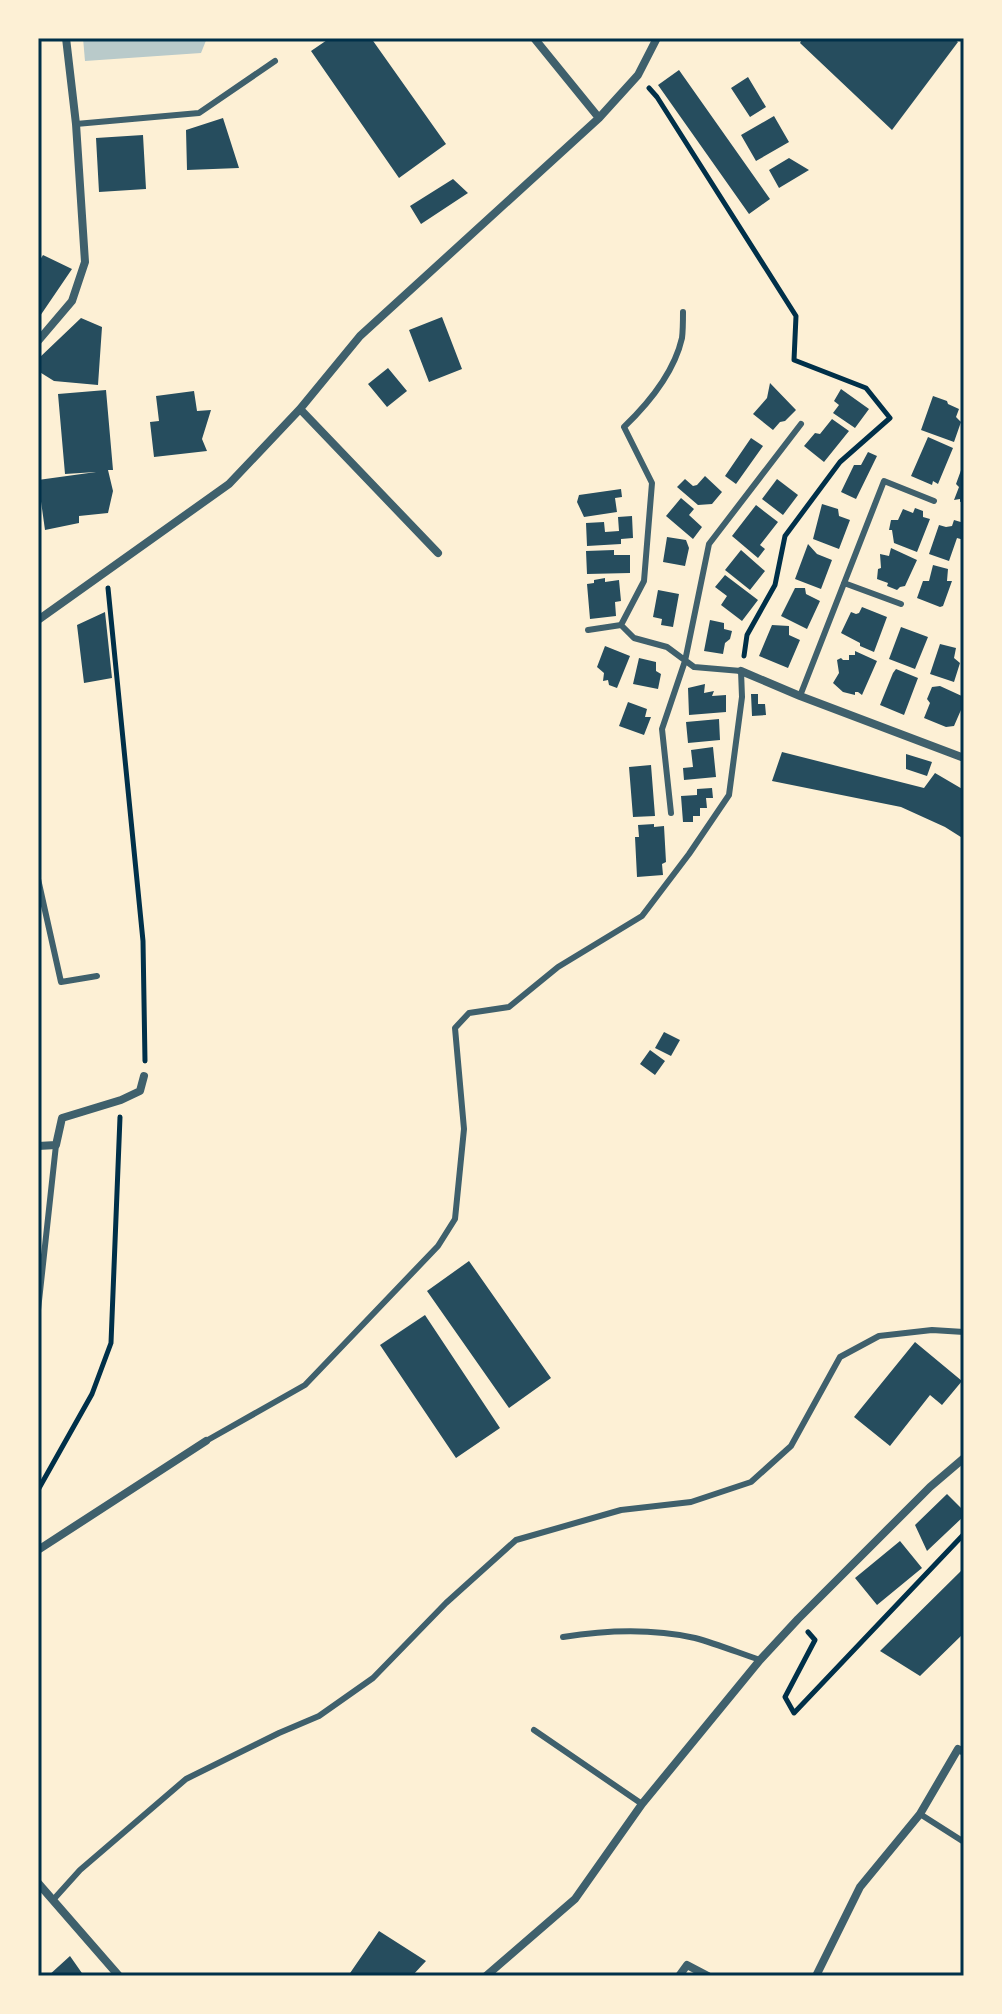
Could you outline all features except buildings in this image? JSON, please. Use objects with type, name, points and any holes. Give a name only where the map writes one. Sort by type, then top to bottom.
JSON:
[{"type":"street","points":[[38,341],[72,301],[85,262],[76,124],[66,38]]},
{"type":"street","points":[[534,38],[599,118]]},
{"type":"street","points":[[38,620],[229,484],[300,409],[360,336],[599,118],[638,75],[657,38]]},
{"type":"street","points":[[300,409],[438,553]]},
{"type":"street","points":[[741,671],[964,758]]},
{"type":"street","points":[[38,1146],[56,1145],[62,1118],[140,1091],[144,1076]]},
{"type":"street","points":[[38,1550],[206,1441]]},
{"type":"street","points":[[486,1976],[575,1899],[642,1804],[760,1660],[930,1487],[964,1458]]},
{"type":"street","points":[[816,1976],[860,1887],[920,1814],[958,1749],[964,1752]]},
{"type":"street","points":[[38,1883],[119,1976]]},
{"type":"street","points":[[679,1976],[687,1965],[708,1976]]},
{"type":"lane","points":[[76,124],[199,113],[275,61]]},
{"type":"lane","points":[[621,625],[644,581],[652,483],[624,427],[643,409],[667,375],[682,338],[683,312]]},
{"type":"lane","points":[[671,813],[662,729],[685,661],[709,544],[801,424]]},
{"type":"lane","points":[[800,696],[884,481],[934,501]]},
{"type":"lane","points":[[844,583],[901,604]]},
{"type":"lane","points":[[206,1441],[305,1385],[438,1246],[455,1219],[464,1129],[455,1028],[469,1013],[509,1007],[558,967],[642,916],[729,795],[742,697],[741,671],[694,667],[667,647],[634,638],[621,625]]},
{"type":"lane","points":[[588,630],[621,625]]},
{"type":"lane","points":[[38,879],[61,982],[97,976]]},
{"type":"lane","points":[[38,1310],[56,1145]]},
{"type":"lane","points":[[53,1900],[80,1870],[186,1779],[319,1716],[373,1678],[446,1603],[516,1540],[621,1510],[691,1502],[751,1482],[791,1446],[840,1357],[879,1336],[932,1330],[964,1332]]},
{"type":"lane","points":[[563,1637],[599,1631],[649,1631],[696,1639],[760,1660]]},
{"type":"lane","points":[[534,1730],[642,1804]]},
{"type":"lane","points":[[920,1814],[964,1842]]},
{"type":"path","points":[[638,75],[657,97],[796,316],[794,360],[866,388],[890,418],[840,462],[785,536],[775,585],[747,635],[741,671]]},
{"type":"path","points":[[107,572],[143,941],[144,1076]]},
{"type":"path","points":[[38,1490],[92,1394],[111,1343],[121,1100]]},
{"type":"path","points":[[798,1619],[815,1640],[785,1697],[794,1713],[964,1534]]},
{"type":"shaded area","points":[[83,38],[207,38],[201,53],[85,61]]}]
